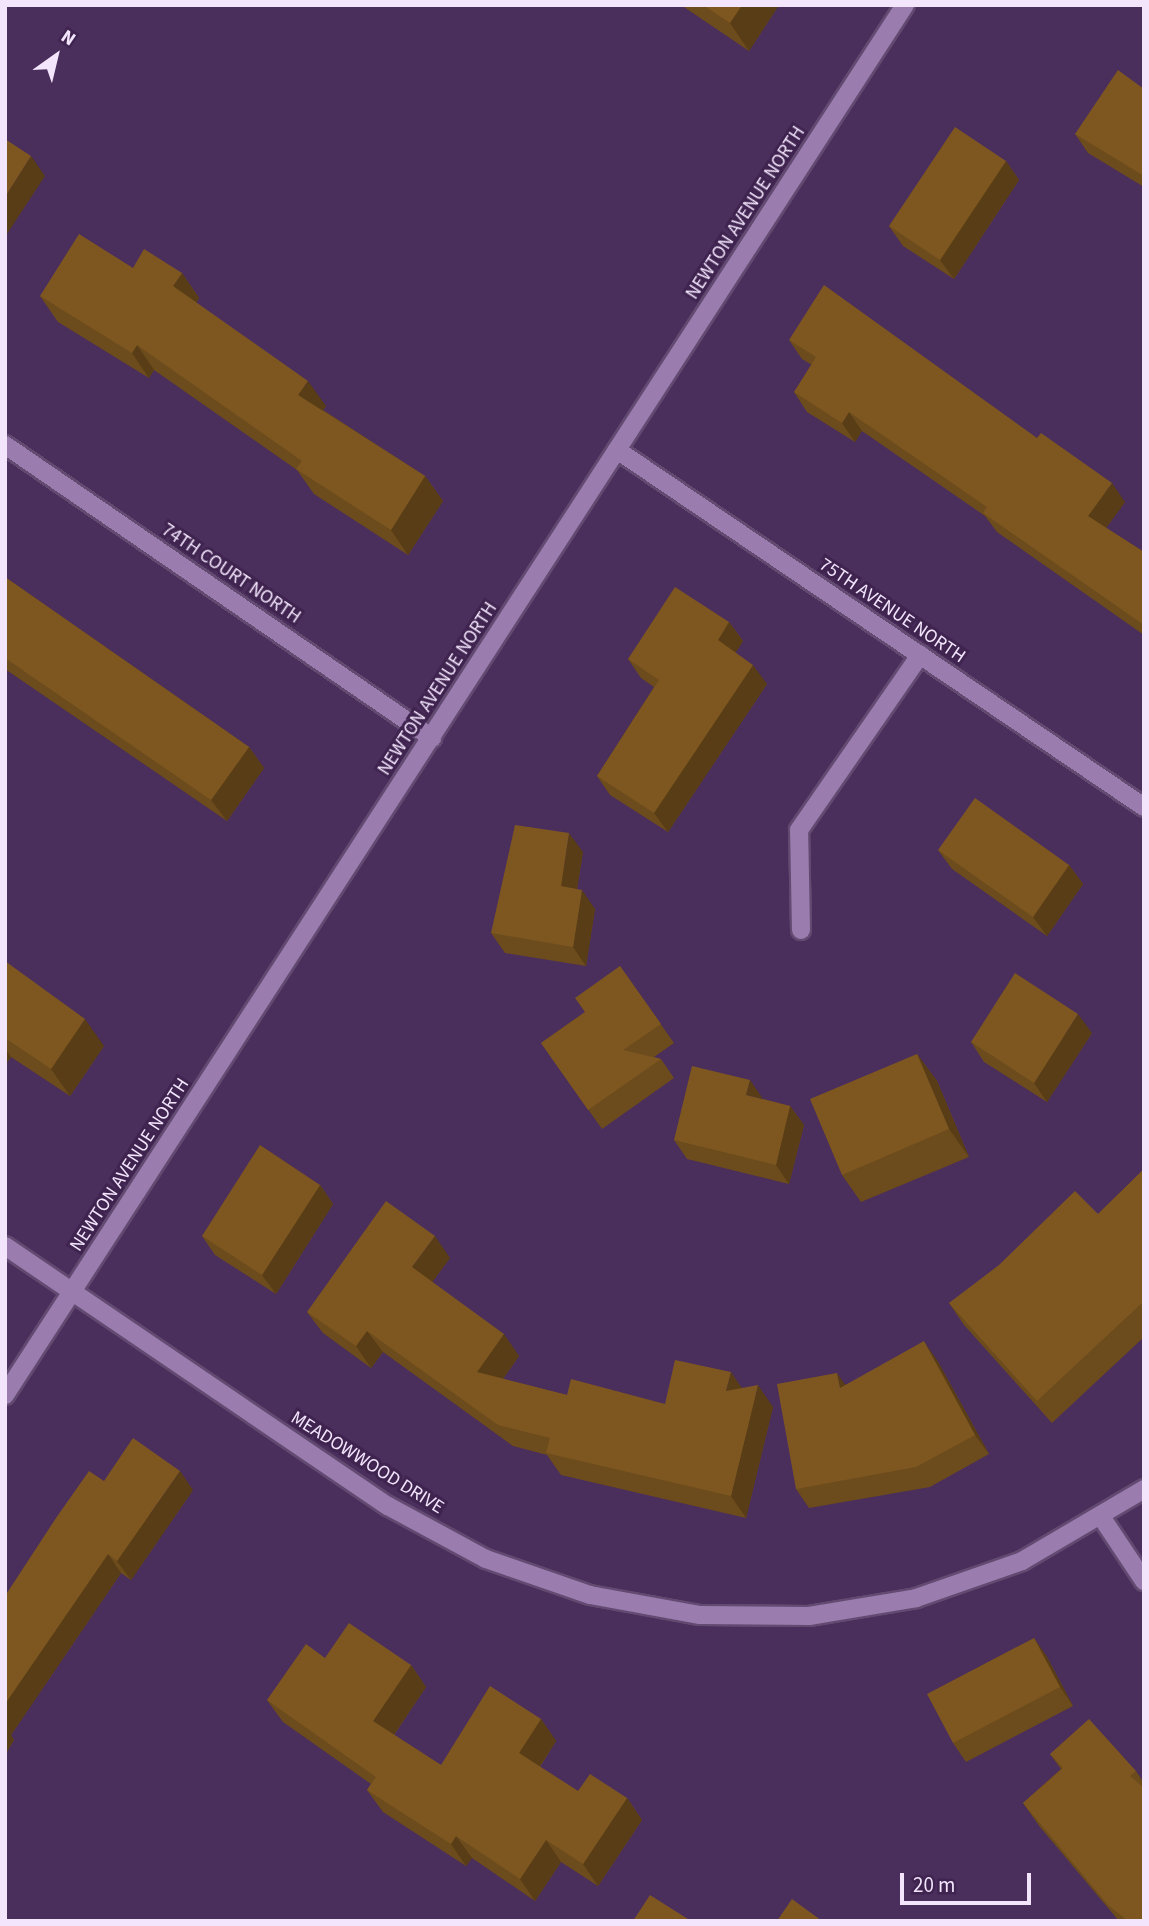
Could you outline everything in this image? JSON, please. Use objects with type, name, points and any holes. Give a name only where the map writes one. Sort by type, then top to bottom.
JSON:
[{"type":"street","name":"NEWTON AVENUE NORTH","points":[[5,1395],[905,5]]},
{"type":"street","name":"74TH COURT NORTH","points":[[5,445],[432,738]]},
{"type":"street","name":"75TH AVENUE NORTH","points":[[617,450],[1144,807]]},
{"type":"street","points":[[801,930],[799,830],[920,655]]},
{"type":"street","name":"MEADOWWOOD DRIVE","points":[[5,1246],[388,1506],[486,1559],[590,1595],[700,1615],[809,1616],[916,1598],[1022,1561],[1102,1518],[1144,1489]]},
{"type":"street","points":[[1102,1518],[1144,1581]]},
{"type":"building","points":[[703,5],[742,5],[730,23]]},
{"type":"building","points":[[1118,70],[1144,89],[1144,176],[1075,134]]},
{"type":"building","points":[[955,127],[1006,161],[940,260],[889,226]]},
{"type":"building","points":[[5,139],[31,156],[5,197]]},
{"type":"building","points":[[79,234],[133,268],[144,249],[182,273],[173,286],[308,381],[298,395],[425,476],[391,530],[296,469],[302,461],[137,345],[132,353],[40,296]]},
{"type":"building","points":[[824,285],[1037,438],[1041,433],[1112,483],[1088,516],[1144,552],[1144,625],[983,513],[987,507],[849,412],[842,423],[794,392],[816,357],[789,340]]},
{"type":"building","points":[[5,577],[249,747],[211,800],[5,658]]},
{"type":"building","points":[[675,587],[729,622],[718,640],[753,665],[654,813],[597,776],[659,680],[628,659]]},
{"type":"building","points":[[975,798],[1069,865],[1033,917],[938,850]]},
{"type":"building","points":[[515,825],[569,833],[561,886],[582,890],[573,947],[491,933]]},
{"type":"building","points":[[5,961],[85,1019],[51,1069],[5,1038]]},
{"type":"building","points":[[620,966],[661,1024],[623,1050],[661,1059],[588,1110],[541,1043],[585,1012],[575,998]]},
{"type":"building","points":[[1015,973],[1078,1014],[1034,1083],[971,1042]]},
{"type":"building","points":[[917,1054],[949,1129],[842,1175],[810,1099]]},
{"type":"building","points":[[692,1066],[750,1080],[746,1095],[790,1106],[776,1165],[674,1140]]},
{"type":"building","points":[[260,1145],[320,1185],[262,1275],[202,1236]]},
{"type":"building","points":[[1144,1169],[1144,1301],[1037,1401],[949,1303],[999,1265],[1075,1191],[1098,1214]]},
{"type":"building","points":[[386,1201],[435,1236],[412,1267],[504,1334],[477,1372],[567,1395],[571,1379],[665,1404],[675,1360],[731,1372],[726,1391],[758,1385],[731,1496],[546,1453],[550,1438],[498,1425],[367,1331],[356,1346],[307,1312]]},
{"type":"building","points":[[924,1341],[975,1435],[916,1467],[796,1489],[777,1384],[837,1373],[840,1388]]},
{"type":"building","points":[[133,1438],[180,1471],[117,1561],[108,1554],[5,1704],[5,1596],[89,1471],[104,1481]]},
{"type":"building","points":[[349,1623],[411,1665],[373,1721],[441,1765],[490,1686],[541,1719],[519,1753],[578,1791],[590,1774],[627,1798],[583,1864],[546,1840],[520,1879],[456,1836],[451,1844],[367,1790],[376,1777],[267,1700],[306,1644],[325,1658]]},
{"type":"building","points":[[1034,1638],[1060,1687],[953,1743],[927,1694]]},
{"type":"building","points":[[1089,1719],[1136,1771],[1130,1776],[1144,1788],[1144,1921],[1128,1921],[1108,1905],[1023,1803],[1063,1768],[1050,1754]]},
{"type":"building","points":[[650,1895],[691,1921],[633,1921]]},
{"type":"building","points":[[792,1899],[822,1921],[777,1921]]}]
